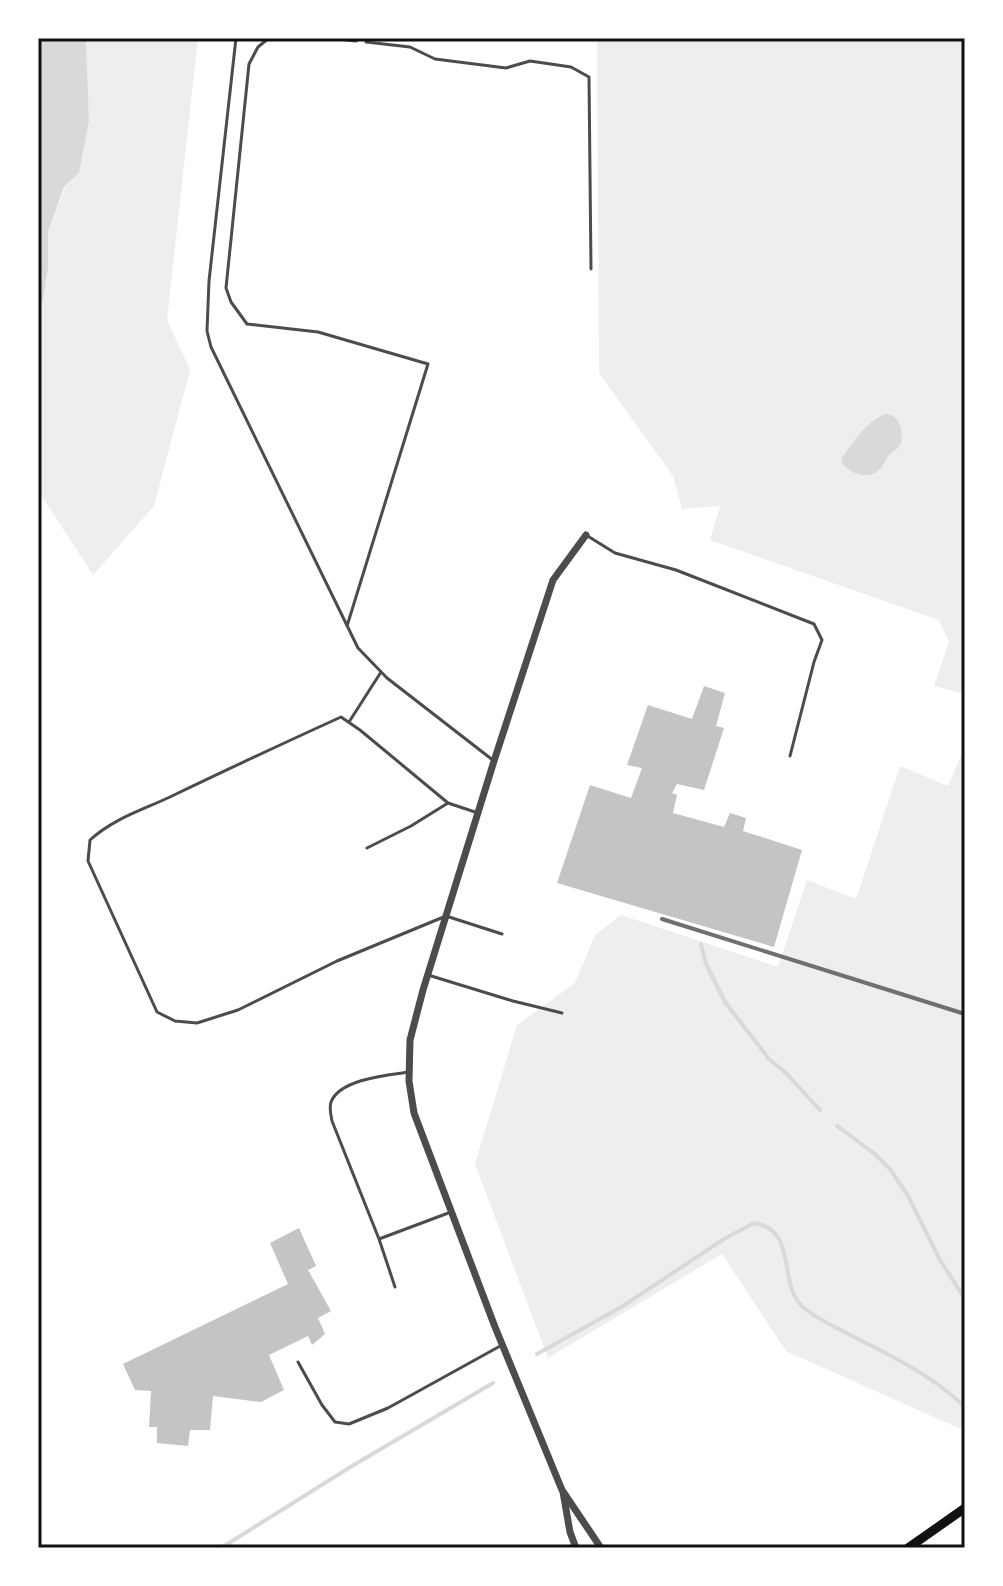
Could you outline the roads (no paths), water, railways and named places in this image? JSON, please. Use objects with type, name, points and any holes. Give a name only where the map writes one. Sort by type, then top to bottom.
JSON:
[{"type":"main road","points":[[908,1548],[965,1508]]},
{"type":"street","points":[[586,535],[553,580],[428,975],[410,1040],[409,1072],[414,1113],[502,1345],[562,1490],[601,1548]]},
{"type":"street","points":[[562,1490],[576,1548]]},
{"type":"lane","points":[[236,38],[209,281],[207,331],[211,347],[358,648],[381,672],[494,761]]},
{"type":"lane","points":[[269,38],[258,47],[249,64],[226,288],[231,302],[247,324],[318,332],[428,364],[347,626]]},
{"type":"lane","points":[[330,38],[356,41]]},
{"type":"lane","points":[[366,42],[410,47],[435,59],[506,68],[530,61],[571,67],[589,77],[591,269]]},
{"type":"lane","points":[[586,535],[615,553],[676,570],[814,624],[822,640],[790,756]]},
{"type":"lane","points":[[349,722],[381,672]]},
{"type":"lane","points":[[478,813],[448,803],[341,717],[117,820],[90,840],[88,861],[157,1012],[175,1021],[197,1023],[238,1010],[337,961],[446,916],[502,934]]},
{"type":"lane","points":[[367,848],[448,803]]},
{"type":"lane","points":[[428,975],[562,1013]]},
{"type":"lane","points":[[395,1287],[330,1111],[331,1101],[338,1093],[357,1082],[409,1072]]},
{"type":"lane","points":[[379,1239],[451,1212]]},
{"type":"lane","points":[[298,1362],[335,1422],[349,1424],[388,1408],[502,1345]]},
{"type":"waterway","points":[[701,944],[706,964],[725,1002],[769,1059],[820,1110]]},
{"type":"waterway","points":[[837,1126],[889,1168],[907,1194],[940,1260],[965,1299]]},
{"type":"waterway","points":[[537,1354],[623,1306],[724,1239],[754,1223],[768,1228],[777,1236],[795,1297],[803,1307],[913,1368],[965,1407]]},
{"type":"waterway","points":[[221,1548],[493,1383]]},
{"type":"railway","points":[[662,919],[965,1014]]}]
